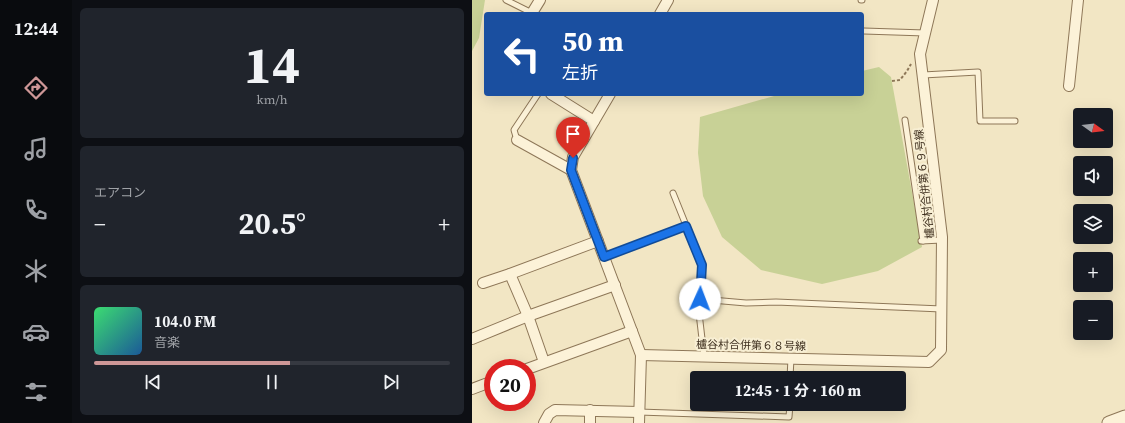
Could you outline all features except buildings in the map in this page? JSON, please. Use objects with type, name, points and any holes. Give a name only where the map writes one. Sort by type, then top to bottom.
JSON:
[{"type":"street","points":[[533,12],[540,0]]},
{"type":"street","name":"櫨谷村合併第６９号線","points":[[929,362],[941,350],[942,309],[942,240],[920,54],[933,0]]},
{"type":"street","points":[[1069,86],[1078,0]]},
{"type":"street","points":[[661,12],[665,1]]},
{"type":"street","points":[[554,96],[594,121]]},
{"type":"street","points":[[609,96],[573,158],[571,170],[641,355],[639,423]]},
{"type":"street","points":[[517,140],[571,170]]},
{"type":"street","points":[[483,283],[598,240]]},
{"type":"street","points":[[510,274],[528,316],[544,362]]},
{"type":"street","points":[[472,339],[528,316],[615,285]]},
{"type":"street","points":[[536,365],[632,331]]},
{"type":"street","name":"櫨谷村合併第６８号線","points":[[641,355],[929,362]]},
{"type":"street","points":[[472,389],[484,384]]},
{"type":"street","points":[[544,423],[549,414],[555,410],[639,412]]},
{"type":"street","points":[[590,410],[590,423]]},
{"type":"street","points":[[1109,423],[1125,417]]},
{"type":"lane","points":[[506,0],[528,12]]},
{"type":"lane","points":[[864,31],[925,33]]},
{"type":"lane","points":[[923,75],[978,72],[980,121],[1015,121]]},
{"type":"lane","points":[[517,140],[514,130],[537,96]]},
{"type":"lane","points":[[904,120],[922,241],[942,240]]},
{"type":"lane","points":[[673,193],[702,265],[699,313],[704,356]]},
{"type":"lane","points":[[604,257],[686,226]]},
{"type":"lane","points":[[700,299],[746,303],[776,302],[942,309]]},
{"type":"lane","points":[[790,371],[791,358]]},
{"type":"lane","points":[[639,412],[789,417],[789,411]]},
{"type":"path","points":[[892,81],[900,80],[910,64],[922,64]]},
{"type":"green space","points":[[472,0],[485,0],[479,38],[472,51]]},
{"type":"green space","points":[[879,67],[891,77],[922,247],[878,271],[822,284],[761,270],[722,237],[703,196],[698,153],[700,117],[774,96],[864,96],[864,71]]},
{"type":"route","points":[[573,158],[571,170],[604,257],[686,226],[702,265],[700,299]]}]
